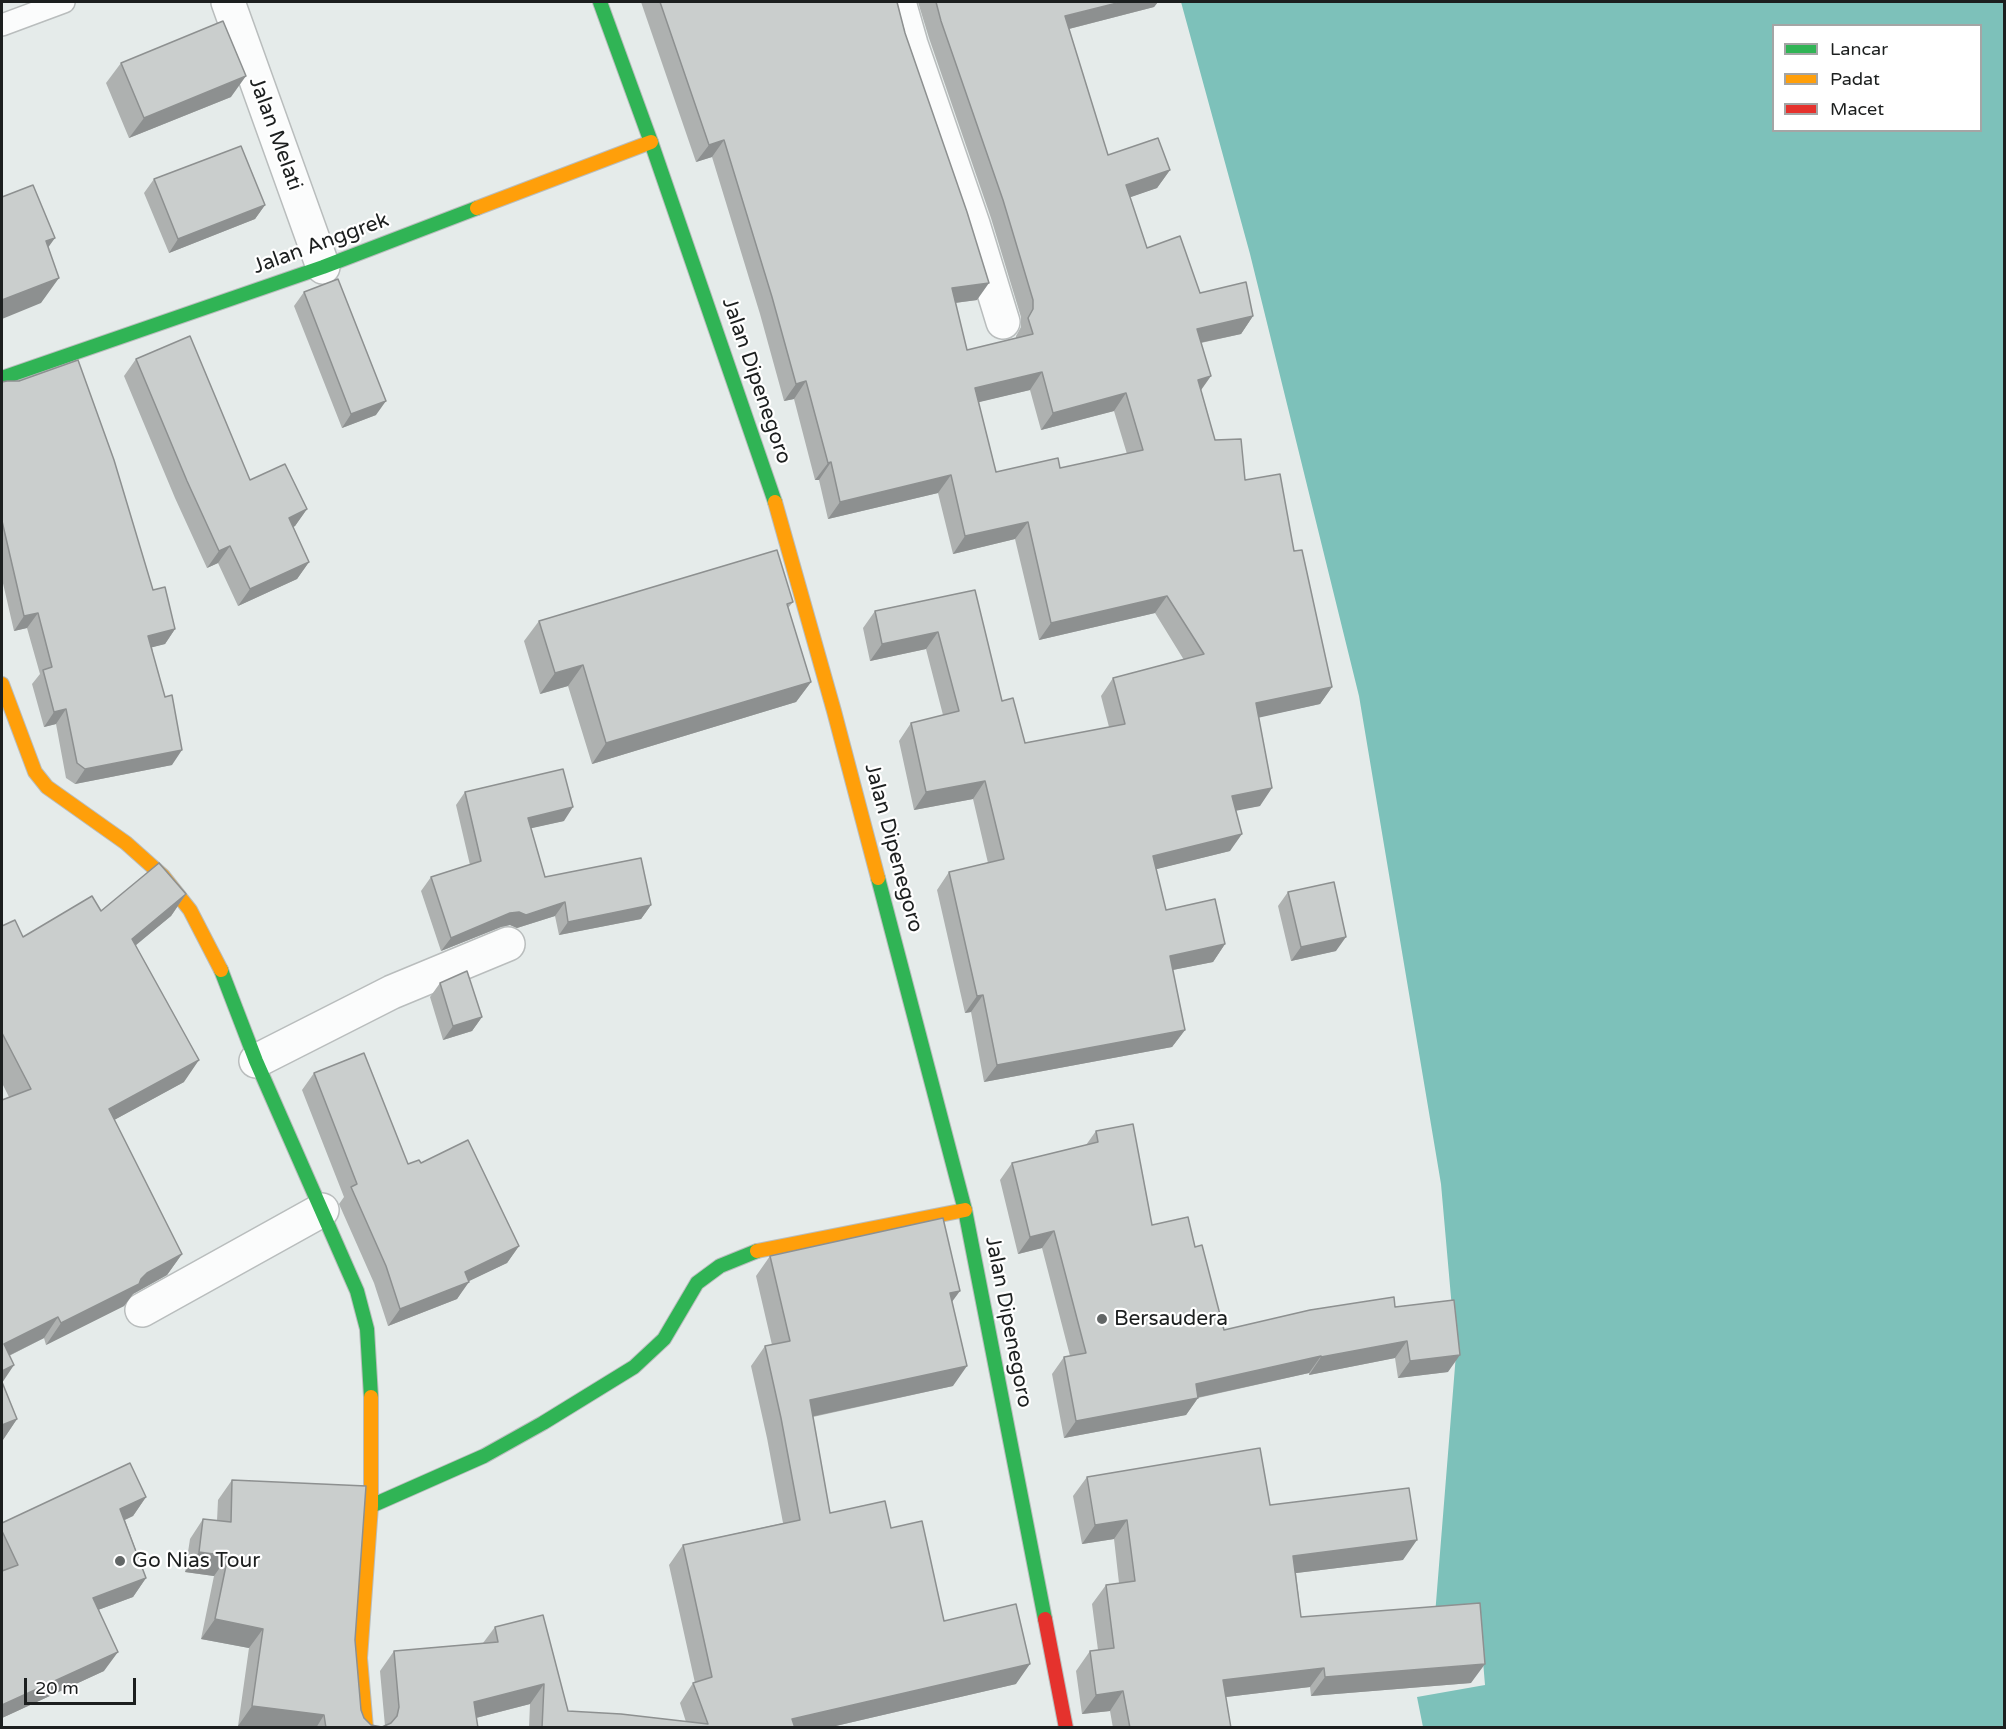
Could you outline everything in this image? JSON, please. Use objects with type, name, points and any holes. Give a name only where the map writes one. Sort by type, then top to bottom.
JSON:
[{"type":"main road","name":"Jalan Dipenegoro","points":[[600,2],[781,518],[879,876],[965,1210],[1066,1728]]},
{"type":"main road","name":"Jalan Anggrek","points":[[2,378],[323,267],[651,142]]},
{"type":"main road","points":[[2,684],[35,772],[47,787],[126,843],[164,876],[190,910],[213,952],[256,1060],[357,1291],[367,1329],[371,1394],[371,1506],[360,1658],[366,1728]]},
{"type":"main road","points":[[371,1506],[484,1456],[634,1367],[664,1339],[697,1283],[720,1266],[760,1250],[965,1210]]},
{"type":"street","name":"Jalan Melati","points":[[228,2],[323,267]]},
{"type":"street","points":[[899,2],[1003,322]]},
{"type":"street","points":[[256,1060],[392,992],[508,944]]},
{"type":"street","points":[[142,1310],[322,1210]]},
{"type":"lane","points":[[2,25],[64,2]]},
{"type":"water","points":[[1181,2],[2004,2],[2004,1727],[1423,1727],[1417,1697],[1485,1685],[1479,1613],[1435,1615],[1456,1354],[1441,1184],[1359,696],[1250,254]]},
{"type":"building","points":[[660,2],[897,2],[905,33],[989,283],[952,288],[967,350],[1033,334],[1028,318],[1033,309],[1033,300],[1003,200],[936,2],[1121,2],[1065,16],[1108,155],[1158,138],[1170,170],[1126,185],[1147,248],[1180,236],[1200,293],[1246,282],[1253,316],[1197,329],[1211,376],[1198,380],[1215,440],[1241,439],[1245,480],[1280,474],[1294,551],[1302,550],[1332,687],[1256,703],[1272,788],[1232,796],[1242,834],[1153,856],[1166,910],[1215,899],[1225,944],[1170,956],[1185,1030],[997,1065],[983,995],[977,996],[949,872],[1004,859],[985,781],[926,792],[911,723],[959,711],[938,632],[882,644],[875,611],[975,590],[1002,701],[1013,698],[1025,743],[1125,724],[1113,678],[1204,654],[1167,596],[1051,623],[1028,522],[965,536],[951,475],[840,502],[831,462],[828,463],[806,381],[796,384],[724,140],[709,145]],"holes":[[[1042,372],[1053,413],[1126,393],[1143,450],[1060,468],[1058,458],[996,472],[975,388]]]},
{"type":"building","points":[[223,21],[246,76],[144,118],[121,63]]},
{"type":"building","points":[[241,146],[265,205],[178,239],[154,179]]},
{"type":"building","points":[[33,185],[55,238],[46,241],[59,278],[2,300],[2,197]]},
{"type":"building","points":[[338,279],[386,401],[351,414],[304,292]]},
{"type":"building","points":[[190,336],[250,480],[285,464],[307,509],[289,518],[309,562],[250,589],[230,546],[219,551],[136,359]]},
{"type":"building","points":[[78,360],[114,460],[153,590],[165,587],[175,629],[148,636],[165,697],[172,695],[182,750],[85,769],[77,763],[66,709],[54,712],[43,670],[52,667],[38,613],[24,616],[2,521],[2,382],[19,381]]},
{"type":"building","points":[[777,550],[793,602],[787,604],[811,682],[606,743],[583,665],[555,673],[539,621]]},
{"type":"building","points":[[563,769],[573,807],[528,818],[545,877],[641,858],[651,905],[568,922],[565,902],[526,915],[519,912],[510,913],[451,938],[431,877],[481,861],[465,792]]},
{"type":"building","points":[[159,863],[186,894],[132,939],[199,1060],[109,1109],[182,1254],[147,1273],[139,1284],[61,1323],[58,1317],[4,1344],[14,1365],[2,1371],[2,1100],[31,1089],[2,1033],[2,926],[15,920],[23,937],[92,896],[101,911]]},
{"type":"building","points":[[1334,882],[1346,937],[1301,947],[1288,892]]},
{"type":"building","points":[[467,971],[482,1017],[453,1026],[440,983]]},
{"type":"building","points":[[364,1053],[408,1164],[419,1160],[421,1163],[468,1140],[519,1246],[465,1272],[469,1282],[400,1309],[386,1266],[351,1187],[357,1184],[314,1073]]},
{"type":"building","points":[[1133,1124],[1152,1225],[1188,1217],[1195,1247],[1202,1245],[1224,1330],[1310,1310],[1394,1297],[1395,1307],[1454,1300],[1460,1355],[1410,1361],[1407,1341],[1321,1356],[1196,1384],[1198,1398],[1076,1421],[1064,1357],[1086,1353],[1054,1231],[1030,1237],[1012,1163],[1098,1142],[1096,1131]]},
{"type":"building","points":[[943,1218],[960,1291],[950,1293],[967,1366],[810,1400],[830,1513],[885,1501],[891,1528],[922,1521],[944,1621],[1016,1604],[1030,1664],[792,1719],[795,1728],[542,1728],[544,1684],[474,1702],[478,1728],[326,1728],[324,1715],[252,1706],[263,1629],[215,1619],[228,1556],[199,1552],[203,1519],[231,1522],[232,1480],[366,1486],[355,1640],[361,1710],[364,1718],[371,1725],[382,1727],[391,1723],[397,1716],[399,1707],[394,1651],[498,1642],[495,1627],[543,1615],[568,1711],[621,1714],[708,1724],[693,1683],[712,1677],[683,1545],[800,1520],[765,1346],[790,1341],[770,1256]]},
{"type":"building","points":[[2,1382],[17,1419],[2,1425]]},
{"type":"building","points":[[1260,1448],[1270,1505],[1409,1488],[1417,1540],[1293,1556],[1301,1617],[1480,1603],[1485,1664],[1325,1677],[1324,1668],[1223,1680],[1231,1728],[1130,1728],[1123,1691],[1096,1695],[1090,1651],[1114,1648],[1106,1585],[1135,1581],[1127,1520],[1095,1525],[1087,1477]]},
{"type":"building","points":[[130,1463],[146,1497],[120,1509],[146,1578],[93,1598],[118,1652],[2,1705],[2,1571],[18,1565],[2,1531],[2,1523]]},
{"type":"traffic: fast","points":[[600,2],[651,142],[775,502]]},
{"type":"traffic: fast","points":[[2,378],[323,267],[477,208]]},
{"type":"traffic: fast","points":[[878,878],[965,1210],[1045,1619]]},
{"type":"traffic: fast","points":[[221,970],[256,1061],[357,1291],[367,1329],[371,1397]]},
{"type":"traffic: fast","points":[[371,1506],[484,1456],[634,1367],[664,1339],[697,1283],[720,1266],[757,1251]]},
{"type":"traffic: slow","points":[[477,208],[651,142]]},
{"type":"traffic: slow","points":[[775,502],[878,878]]},
{"type":"traffic: slow","points":[[2,684],[35,772],[47,787],[126,843],[163,876],[190,910],[221,970]]},
{"type":"traffic: slow","points":[[757,1251],[965,1210]]},
{"type":"traffic: slow","points":[[366,1728],[360,1658],[371,1506],[371,1397]]},
{"type":"traffic: jam","points":[[1045,1619],[1066,1728]]},
{"type":"place","name":"Bersaudera","points":[[1102,1319]]},
{"type":"place","name":"Go Nias Tour","points":[[120,1561]]}]
